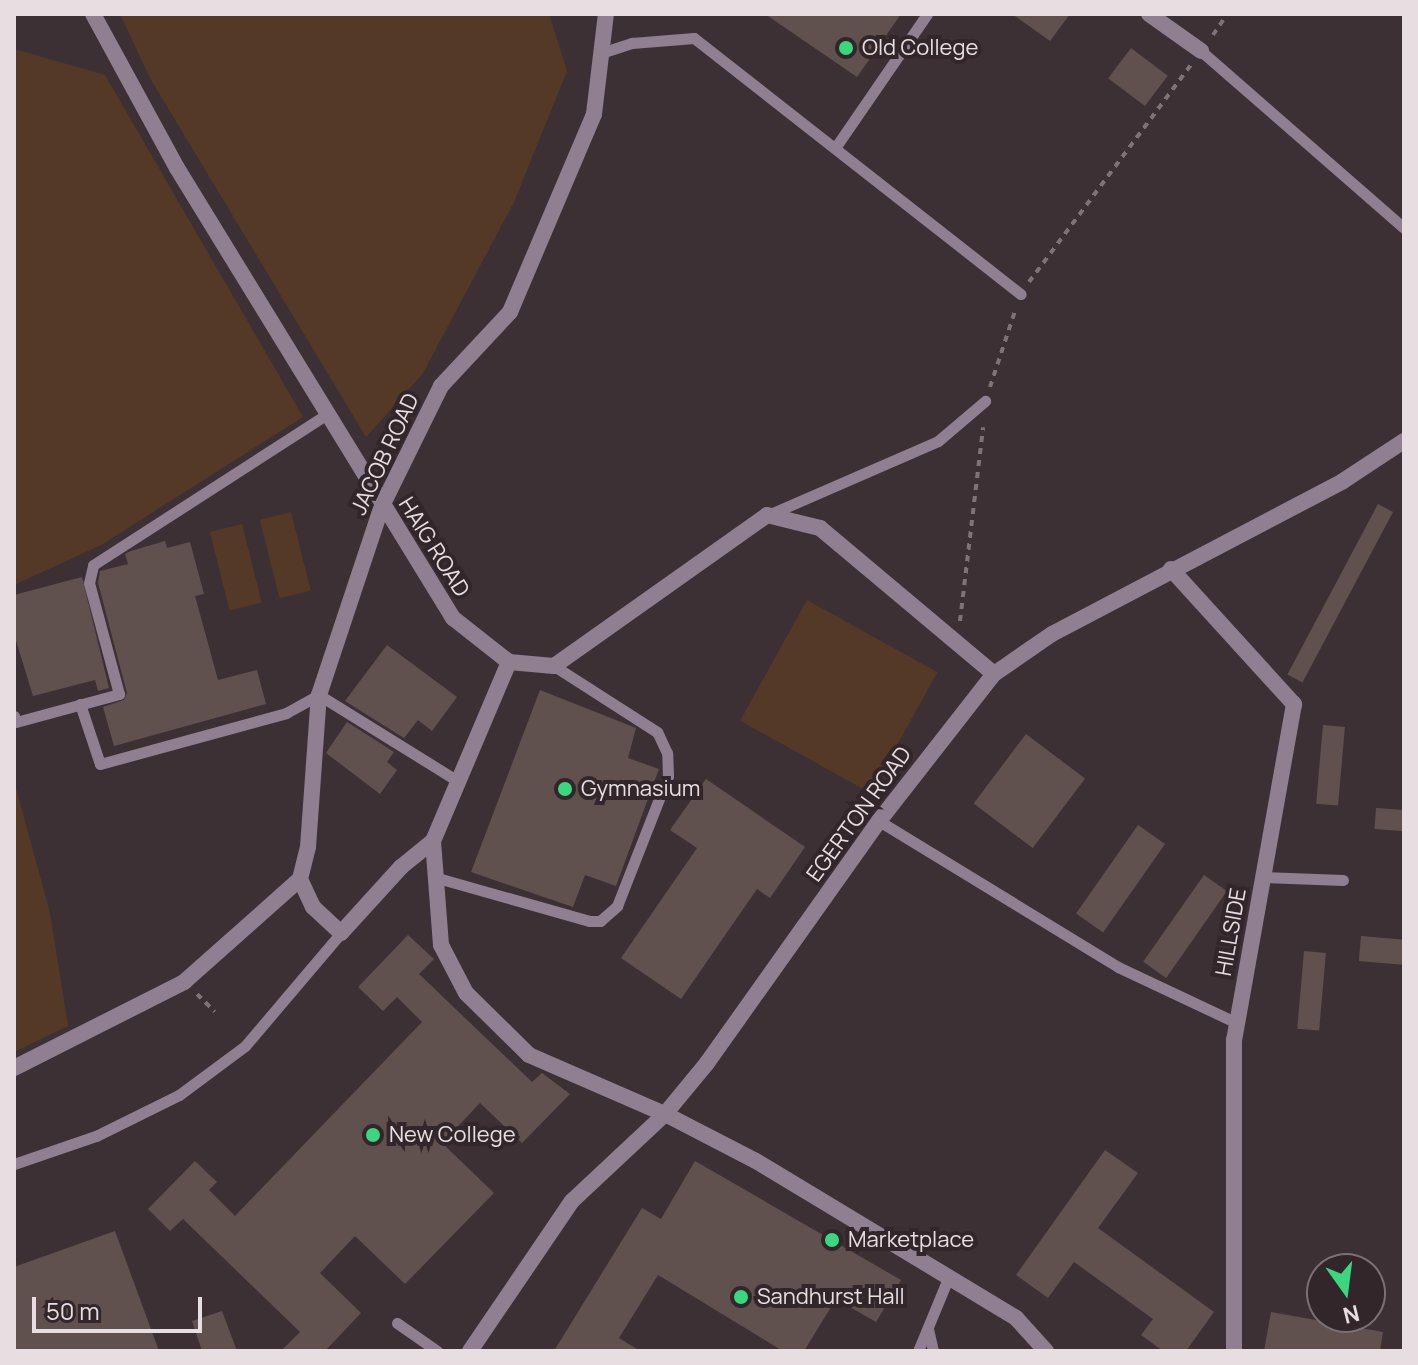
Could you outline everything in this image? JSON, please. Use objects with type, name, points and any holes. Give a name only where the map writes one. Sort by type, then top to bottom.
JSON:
[{"type":"street","name":"HAIG ROAD","points":[[93,14],[177,168],[453,618],[509,662]]},
{"type":"street","name":"JACOB ROAD","points":[[300,879],[308,847],[319,695],[382,506],[441,386],[510,312],[594,114],[606,14]]},
{"type":"street","points":[[1149,14],[1201,51]]},
{"type":"street","name":"EGERTON ROAD","points":[[470,1351],[572,1201],[665,1114],[707,1063],[879,821],[994,674],[1052,634],[1343,481],[1404,441]]},
{"type":"street","points":[[994,674],[820,528],[767,515],[554,666],[509,662],[456,780],[433,841],[434,877],[441,945],[466,993],[529,1055],[665,1114],[949,1276],[1016,1318],[1046,1351]]},
{"type":"street","name":"HILLSIDE","points":[[1171,569],[1294,704],[1237,1023],[1234,1351]]},
{"type":"street","points":[[14,1068],[184,982],[300,879],[313,907],[341,933],[401,867],[433,841]]},
{"type":"lane","points":[[835,148],[927,14]]},
{"type":"lane","points":[[601,53],[632,43],[694,38],[1021,294]]},
{"type":"lane","points":[[1201,51],[1404,228]]},
{"type":"lane","points":[[767,515],[938,441],[985,401]]},
{"type":"lane","points":[[14,716],[16,722],[119,694],[89,583],[93,565],[326,415]]},
{"type":"lane","points":[[434,877],[590,921],[600,921],[617,906],[668,776],[667,753],[657,732],[554,666]]},
{"type":"lane","points":[[80,704],[100,764],[286,713],[319,695],[456,780]]},
{"type":"lane","points":[[879,821],[1118,967],[1237,1023]]},
{"type":"lane","points":[[1263,877],[1343,880]]},
{"type":"lane","points":[[14,1164],[96,1136],[179,1095],[245,1046],[341,933]]},
{"type":"lane","points":[[918,1351],[949,1276]]},
{"type":"lane","points":[[397,1323],[431,1350]]},
{"type":"lane","points":[[928,1328],[933,1351]]},
{"type":"path","points":[[958,641],[985,401],[1021,294],[1227,14]]},
{"type":"path","points":[[184,982],[215,1012]]},
{"type":"shaded area","points":[[120,14],[549,14],[567,71],[514,202],[423,373],[366,437],[150,78]]},
{"type":"shaded area","points":[[14,49],[105,75],[303,417],[101,545],[14,585]]},
{"type":"shaded area","points":[[291,512],[311,591],[280,598],[260,520]]},
{"type":"shaded area","points":[[242,524],[262,603],[230,611],[210,532]]},
{"type":"shaded area","points":[[807,600],[937,672],[870,793],[740,721]]},
{"type":"shaded area","points":[[14,781],[50,913],[68,1026],[14,1052]]},
{"type":"building","name":"Old College","points":[[765,14],[901,14],[857,77]]},
{"type":"building","points":[[1012,14],[1070,14],[1050,41]]},
{"type":"building","points":[[1131,48],[1168,76],[1145,106],[1108,78]]},
{"type":"building","points":[[1378,504],[1393,512],[1302,682],[1287,674]]},
{"type":"building","points":[[165,541],[167,548],[190,542],[204,594],[195,596],[218,680],[257,670],[266,704],[114,746],[103,707],[124,700],[127,693],[98,583],[100,571],[128,564],[125,554]]},
{"type":"building","points":[[82,577],[109,688],[98,691],[95,680],[33,696],[14,634],[14,595]]},
{"type":"building","points":[[387,645],[457,697],[432,731],[418,720],[404,738],[345,701]]},
{"type":"building","points":[[540,690],[636,728],[628,758],[659,769],[616,886],[585,875],[573,907],[471,872]]},
{"type":"building","points":[[347,722],[394,752],[387,762],[397,770],[380,794],[326,753]]},
{"type":"building","points":[[1323,725],[1345,727],[1338,806],[1316,804]]},
{"type":"building","points":[[1026,734],[1085,779],[1033,848],[974,803]]},
{"type":"building","points":[[706,779],[805,847],[770,898],[757,889],[681,999],[621,958],[697,848],[670,830]]},
{"type":"building","points":[[1376,808],[1404,810],[1402,831],[1375,829]]},
{"type":"building","points":[[1138,825],[1165,844],[1103,932],[1076,913]]},
{"type":"building","points":[[1204,875],[1227,891],[1166,978],[1143,962]]},
{"type":"building","name":"New College","points":[[408,935],[434,959],[419,974],[532,1082],[542,1073],[570,1094],[522,1143],[480,1103],[442,1143],[494,1193],[405,1284],[355,1236],[320,1273],[361,1313],[325,1351],[281,1351],[300,1332],[183,1219],[170,1231],[148,1209],[195,1161],[217,1182],[209,1190],[235,1216],[422,1022],[397,997],[383,1011],[358,987]]},
{"type":"building","points":[[1361,936],[1404,940],[1402,965],[1359,961]]},
{"type":"building","points":[[1304,951],[1326,953],[1319,1031],[1297,1029]]},
{"type":"building","points":[[1105,1150],[1138,1173],[1098,1228],[1214,1312],[1186,1351],[1163,1351],[1141,1335],[1153,1319],[1074,1262],[1048,1298],[1016,1275]]},
{"type":"building","points":[[695,1161],[901,1280],[876,1322],[836,1299],[804,1351],[783,1351],[658,1275],[619,1338],[640,1351],[554,1351],[642,1208],[661,1219]]},
{"type":"building","points":[[115,1231],[159,1351],[14,1351],[14,1267]]},
{"type":"building","points":[[222,1311],[237,1351],[202,1351],[192,1321]]},
{"type":"building","points":[[1271,1312],[1306,1318],[1306,1333],[1383,1333],[1380,1351],[1264,1351]]},
{"type":"place","name":"Old College","points":[[846,48]]},
{"type":"place","name":"Gymnasium","points":[[565,789]]},
{"type":"place","name":"New College","points":[[373,1135]]},
{"type":"place","name":"Marketplace","points":[[832,1240]]},
{"type":"place","name":"Sandhurst Hall","points":[[741,1297]]}]
